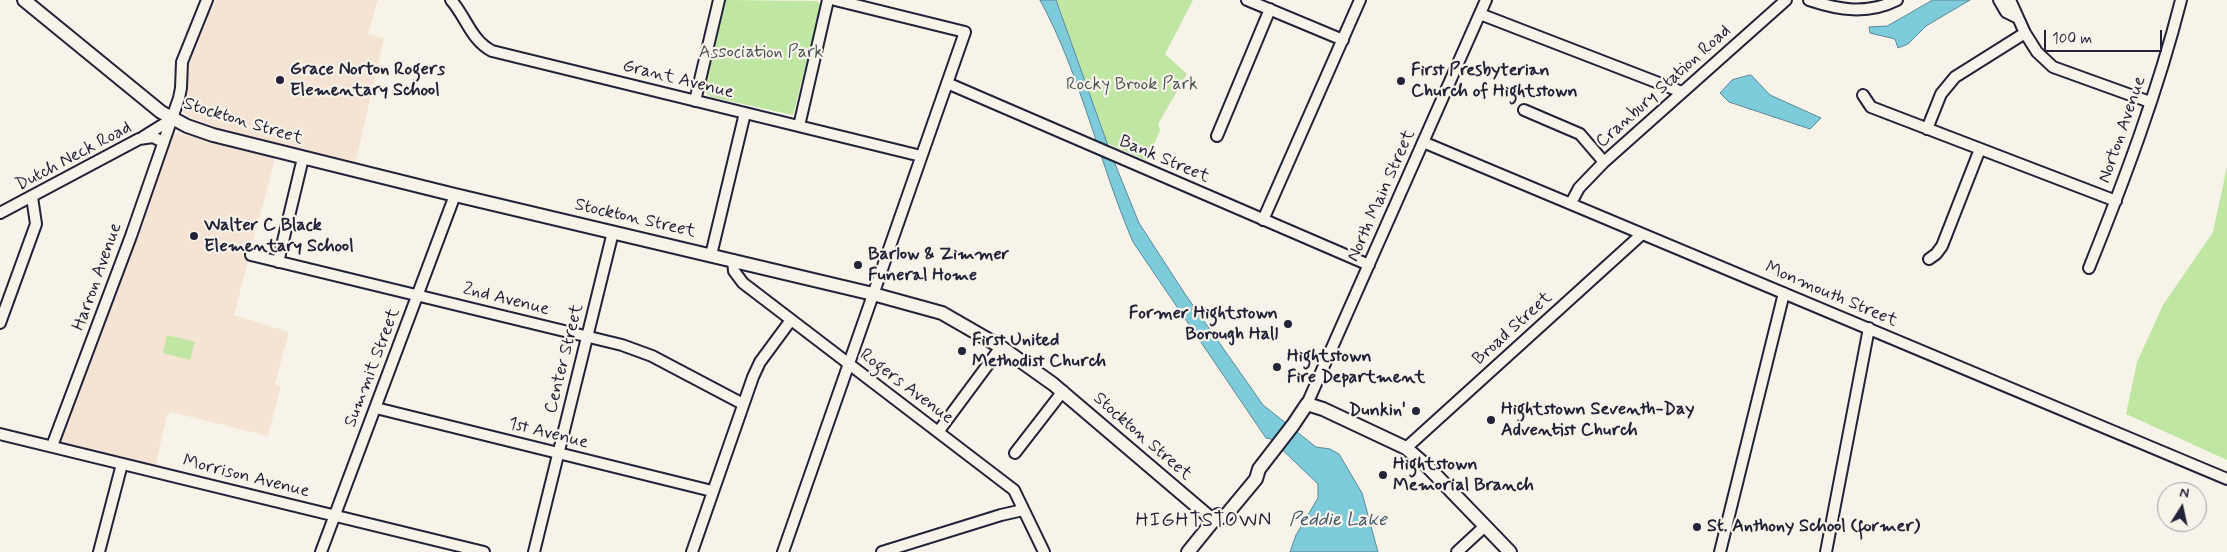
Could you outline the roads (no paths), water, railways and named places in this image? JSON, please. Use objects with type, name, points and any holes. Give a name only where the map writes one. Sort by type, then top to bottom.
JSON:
[{"type":"main road","name":"Stockton Street","points":[[24,0],[147,102],[172,119],[213,135],[455,195],[873,294],[942,313],[1001,347],[1063,391],[1214,521]]},
{"type":"main road","points":[[1188,552],[1250,475],[1259,469],[1272,453],[1306,404],[1406,448],[1428,467],[1510,552]]},
{"type":"main road","points":[[1293,425],[1323,410]]},
{"type":"street","name":"Harron Avenue","points":[[52,446],[172,119],[182,88],[184,57],[207,0]]},
{"type":"street","name":"Grant Avenue","points":[[451,0],[459,8],[476,40],[492,51],[922,156]]},
{"type":"street","points":[[695,101],[719,0]]},
{"type":"street","points":[[799,126],[828,0]]},
{"type":"street","points":[[783,552],[965,32],[835,0]]},
{"type":"street","points":[[1247,0],[1343,40]]},
{"type":"street","points":[[1264,220],[1360,0]]},
{"type":"street","name":"North Main Street","points":[[1306,404],[1486,0]]},
{"type":"street","name":"Cranbury Station Road","points":[[1571,203],[1583,183],[1604,162],[1786,0]]},
{"type":"street","points":[[1809,0],[1837,8],[1853,10],[1870,10],[1897,0]]},
{"type":"street","points":[[1998,0],[2006,12],[2016,17]]},
{"type":"street","points":[[2010,0],[2016,17],[2037,52],[2053,67],[2150,102]]},
{"type":"street","name":"Norton Avenue","points":[[2089,268],[2116,201],[2170,44],[2181,0]]},
{"type":"street","points":[[1217,136],[1270,10]]},
{"type":"street","points":[[1480,14],[1682,92]]},
{"type":"street","points":[[1927,128],[1947,86],[1980,60],[2025,33]]},
{"type":"street","name":"Bank Street","points":[[947,83],[1369,265]]},
{"type":"street","points":[[1864,95],[1871,107],[2116,201]]},
{"type":"street","points":[[1524,110],[1580,134],[1604,162]]},
{"type":"street","points":[[710,255],[745,113]]},
{"type":"street","points":[[140,138],[172,119]]},
{"type":"street","name":"Dutch Neck Road","points":[[0,213],[140,138],[153,137],[163,142]]},
{"type":"street","name":"Monmouth Street","points":[[1423,142],[2227,479]]},
{"type":"street","points":[[1929,259],[1942,246],[1980,149]]},
{"type":"street","points":[[278,262],[303,158]]},
{"type":"street","name":"Summit Street","points":[[321,552],[455,195]]},
{"type":"street","points":[[0,323],[36,224],[32,197]]},
{"type":"street","name":"Center Street","points":[[534,552],[613,232]]},
{"type":"street","name":"Broad Street","points":[[1406,448],[1642,234]]},
{"type":"street","name":"2nd Avenue","points":[[251,255],[642,352],[743,404]]},
{"type":"street","name":"Rogers Avenue","points":[[733,260],[734,271],[743,283],[1014,490],[1044,552]]},
{"type":"street","points":[[1720,552],[1784,293]]},
{"type":"street","points":[[692,552],[743,404],[760,362],[791,320]]},
{"type":"street","points":[[1826,552],[1869,328]]},
{"type":"street","points":[[938,432],[1001,347]]},
{"type":"street","points":[[1015,453],[1063,391]]},
{"type":"street","name":"1st Avenue","points":[[376,408],[712,491]]},
{"type":"street","name":"Morrison Avenue","points":[[0,434],[484,552]]},
{"type":"street","points":[[99,552],[122,464]]},
{"type":"street","points":[[882,552],[1001,515],[1024,510]]},
{"type":"street","points":[[1457,552],[1485,526]]},
{"type":"water","name":"Peddie Lake","points":[[1040,0],[1056,0],[1111,154],[1139,223],[1185,294],[1263,405],[1316,447],[1330,449],[1339,454],[1362,493],[1378,552],[1290,552],[1296,535],[1318,498],[1318,484],[1271,439],[1266,438],[1133,242],[1067,58]]},
{"type":"water","points":[[1933,0],[1970,0],[1926,26],[1908,44],[1898,48],[1895,39],[1870,33],[1869,27],[1887,26]]},
{"type":"water","points":[[1751,75],[1770,95],[1821,118],[1810,129],[1729,102],[1720,93],[1732,80]]},
{"type":"place","name":"Grace Norton Rogers Elementary School","points":[[280,80]]},
{"type":"place","name":"First Presbyterian Church of Hightstown","points":[[1401,81]]},
{"type":"place","name":"Walter C Black Elementary School","points":[[194,236]]},
{"type":"place","name":"Barlow & Zimmer Funeral Home","points":[[858,265]]},
{"type":"place","name":"Former Hightstown Borough Hall","points":[[1288,324]]},
{"type":"place","name":"First United Methodist Church","points":[[962,351]]},
{"type":"place","name":"Hightstown Fire Department","points":[[1277,367]]},
{"type":"place","name":"Dunkin'","points":[[1416,411]]},
{"type":"place","name":"Hightstown Seventh-Day Adventist Church","points":[[1491,420]]},
{"type":"place","name":"Hightstown Memorial Branch","points":[[1383,475]]},
{"type":"place","name":"St. Anthony School (former)","points":[[1697,527]]},
{"type":"district","name":"HIGHTSTOWN","points":[[1204,522]]},
{"type":"park label","name":"Association Park","points":[[761,53]]},
{"type":"park label","name":"Rocky Brook Park","points":[[1132,85]]}]
